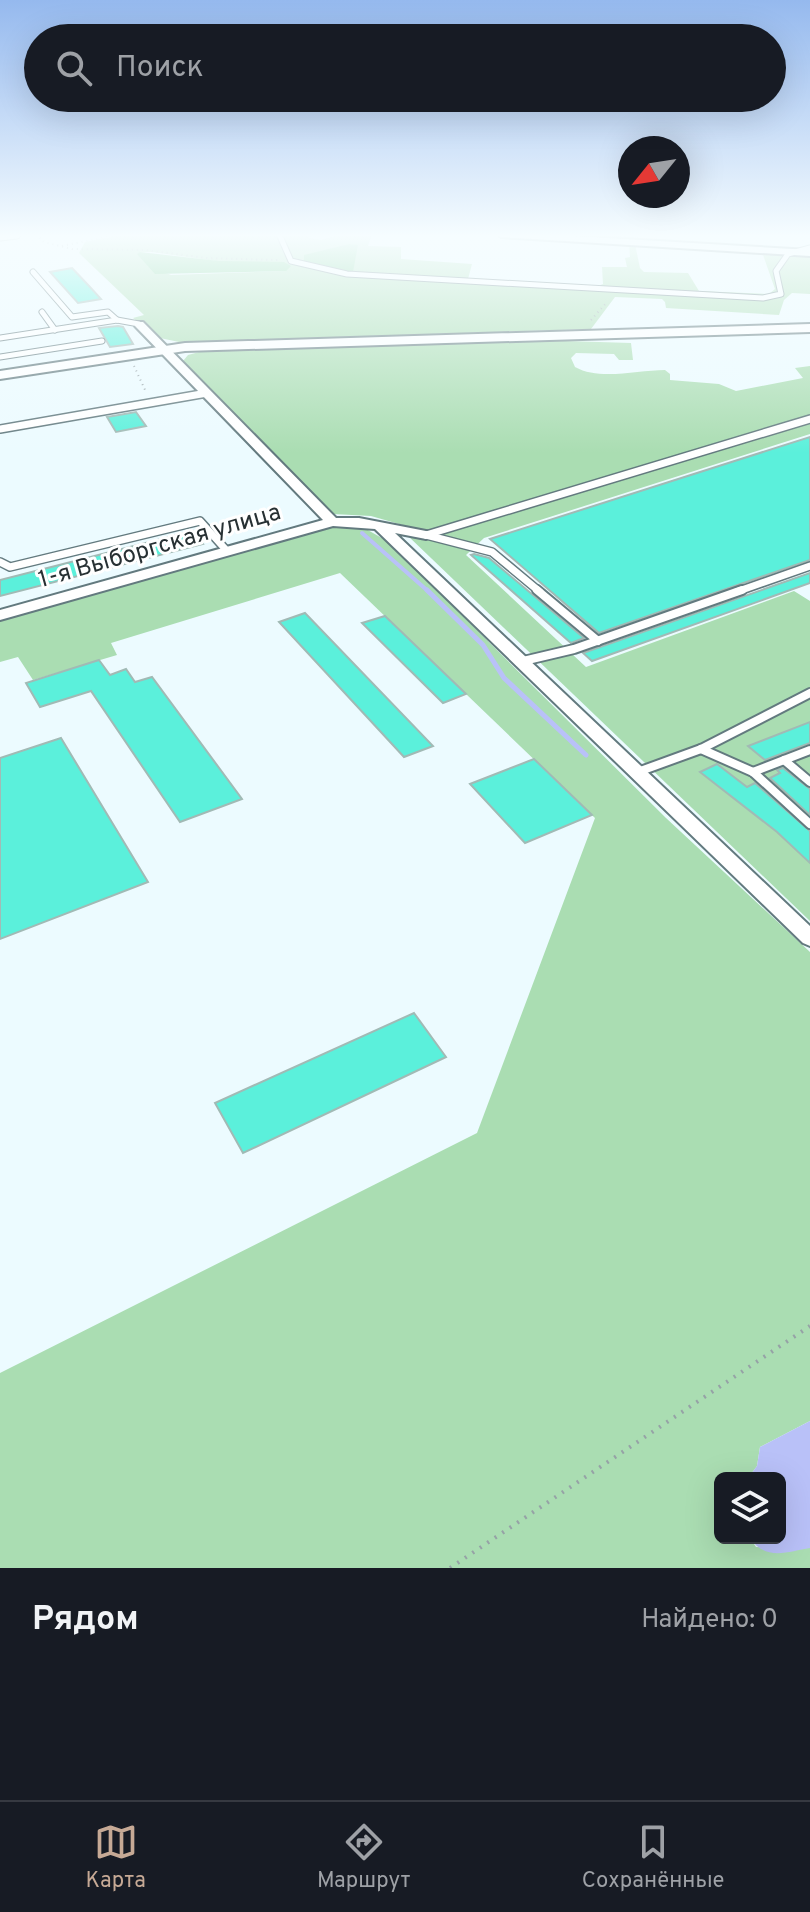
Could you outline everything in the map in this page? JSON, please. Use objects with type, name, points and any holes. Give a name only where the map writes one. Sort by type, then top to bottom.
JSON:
[{"type":"street","points":[[139,324],[332,522],[350,521],[426,535]]},
{"type":"street","points":[[0,375],[165,349],[205,346],[810,328]]},
{"type":"street","name":"1-я Выборгская улица","points":[[0,615],[332,522]]},
{"type":"street","points":[[380,527],[810,938]]},
{"type":"lane","points":[[63,307],[72,317],[108,312],[117,320]]},
{"type":"lane","points":[[42,312],[55,330]]},
{"type":"lane","points":[[0,338],[117,320],[139,324]]},
{"type":"lane","points":[[0,357],[102,341]]},
{"type":"lane","points":[[0,429],[207,393]]},
{"type":"lane","points":[[426,535],[810,419]]},
{"type":"lane","points":[[0,562],[10,567],[200,521],[227,551]]},
{"type":"lane","points":[[426,535],[492,552],[598,641]]},
{"type":"lane","points":[[519,662],[598,641],[810,566]]},
{"type":"lane","points":[[635,773],[701,749],[810,693]]},
{"type":"lane","points":[[701,749],[753,772],[810,824]]},
{"type":"lane","points":[[753,772],[810,750]]},
{"type":"lane","points":[[784,760],[810,782]]},
{"type":"path","points":[[586,326],[602,307]]},
{"type":"path","points":[[133,363],[138,379],[152,402]]},
{"type":"path","points":[[450,1568],[810,1326]]},
{"type":"green space","points":[[136,307],[607,307],[591,329],[179,342],[160,338],[133,318],[144,315]]},
{"type":"green space","points":[[666,307],[782,307],[779,315]]},
{"type":"green space","points":[[534,340],[631,343],[633,360],[619,360],[614,354],[576,353],[571,358],[575,367],[585,371],[619,374],[665,370],[670,374],[670,380],[719,384],[736,391],[803,378],[795,368],[810,366],[810,416],[427,532],[371,516],[333,514],[328,511],[183,361],[188,355],[203,351]]},
{"type":"green space","points":[[810,422],[810,434],[484,538],[466,555],[586,667],[794,591],[810,601],[810,921],[407,535],[430,538]]},
{"type":"green space","points":[[339,525],[366,529],[387,541],[666,818],[810,952],[810,1421],[760,1447],[757,1466],[752,1472],[714,1472],[714,1544],[810,1548],[810,1568],[0,1568],[0,1373],[477,1133],[595,818],[340,573],[111,643],[117,655],[33,680],[18,657],[0,662],[0,620]]},
{"type":"water","points":[[810,1421],[810,1548],[770,1553],[755,1544],[786,1544],[786,1472],[752,1472],[757,1466],[760,1447]]},
{"type":"building","points":[[123,327],[133,344],[110,347],[99,328]]},
{"type":"building","points":[[136,412],[146,426],[116,432],[107,417]]},
{"type":"building","points":[[810,437],[810,560],[599,633],[490,539]]},
{"type":"building","points":[[193,531],[203,544],[0,596],[0,580]]},
{"type":"building","points":[[471,555],[489,558],[584,638],[571,643]]},
{"type":"building","points":[[810,573],[810,583],[592,661],[583,653]]},
{"type":"building","points":[[305,613],[433,746],[404,757],[279,622]]},
{"type":"building","points":[[385,616],[466,694],[443,703],[362,623]]},
{"type":"building","points":[[99,660],[110,675],[126,669],[135,682],[152,677],[242,799],[180,822],[91,691],[40,707],[26,683]]},
{"type":"building","points":[[810,722],[810,743],[765,760],[748,746]]},
{"type":"building","points":[[61,738],[148,882],[0,939],[0,758]]},
{"type":"building","points":[[534,759],[592,815],[525,843],[470,784]]},
{"type":"building","points":[[717,764],[747,787],[755,783],[810,831],[810,863],[777,832],[700,772]]},
{"type":"building","points":[[783,768],[810,789],[810,815],[770,778]]},
{"type":"building","points":[[414,1013],[446,1057],[243,1153],[215,1103]]},
{"type":"waterway","points":[[362,533],[429,592]]},
{"type":"waterway","points":[[427,590],[483,645],[504,678],[586,755]]}]
